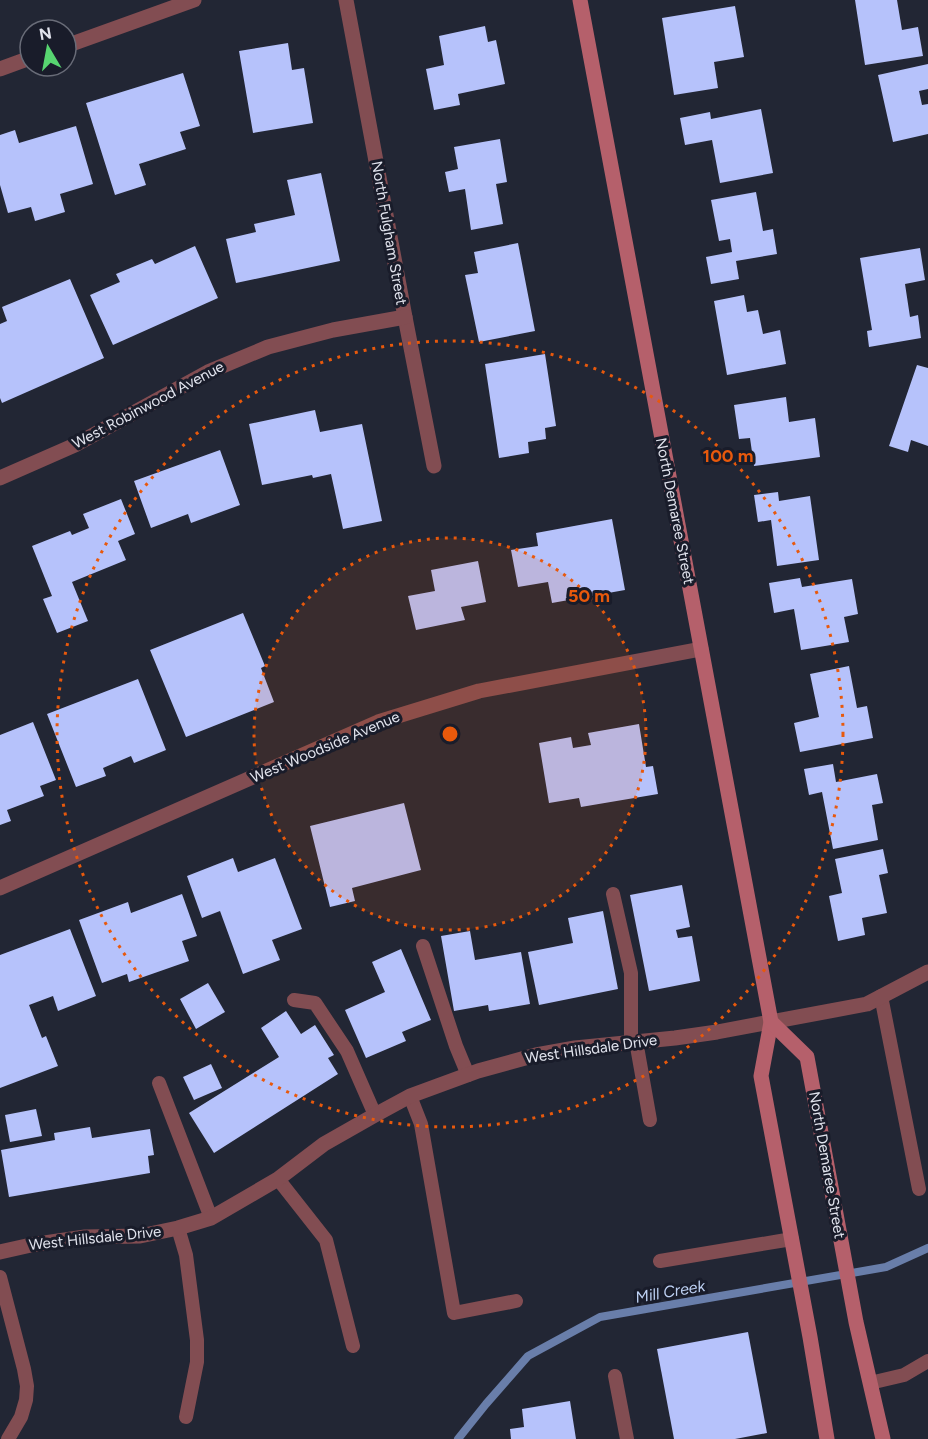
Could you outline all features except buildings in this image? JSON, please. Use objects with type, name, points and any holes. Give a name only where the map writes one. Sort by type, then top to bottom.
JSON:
[{"type":"main road","name":"North Demaree Street","points":[[580,0],[771,1022],[761,1076],[827,1439]]},
{"type":"main road","name":"North Demaree Street","points":[[771,1022],[807,1057],[856,1322],[883,1439]]},
{"type":"street","points":[[78,42],[194,0]]},
{"type":"street","name":"North Fulgham Street","points":[[346,0],[434,466]]},
{"type":"street","points":[[0,69],[18,62]]},
{"type":"street","name":"West Robinwood Avenue","points":[[0,478],[75,445],[208,372],[268,347],[333,330],[405,317]]},
{"type":"street","name":"West Woodside Avenue","points":[[0,888],[378,722],[479,691],[701,649]]},
{"type":"street","name":"West Hillsdale Drive","points":[[0,1252],[85,1237],[140,1236],[212,1218],[278,1179],[324,1144],[375,1114],[410,1096],[468,1075],[536,1055],[575,1048],[717,1032],[867,1004],[928,972]]},
{"type":"lane","points":[[613,894],[631,973],[634,1042],[650,1120]]},
{"type":"lane","points":[[423,946],[468,1075]]},
{"type":"lane","points":[[881,996],[920,1189]]},
{"type":"lane","points":[[294,1000],[315,1003],[347,1051],[375,1114]]},
{"type":"lane","points":[[159,1083],[212,1218]]},
{"type":"lane","points":[[410,1096],[421,1124],[454,1313],[516,1301]]},
{"type":"lane","points":[[278,1179],[326,1240],[352,1346]]},
{"type":"lane","points":[[178,1228],[186,1256],[197,1340],[197,1362],[186,1417]]},
{"type":"lane","points":[[660,1261],[792,1239]]},
{"type":"lane","points":[[0,1277],[27,1386],[21,1417],[8,1439]]},
{"type":"lane","points":[[870,1383],[904,1375],[928,1361]]},
{"type":"lane","points":[[615,1376],[627,1439]]},
{"type":"waterway","name":"Mill Creek","points":[[458,1439],[528,1356],[600,1317],[886,1267],[928,1248]]}]
